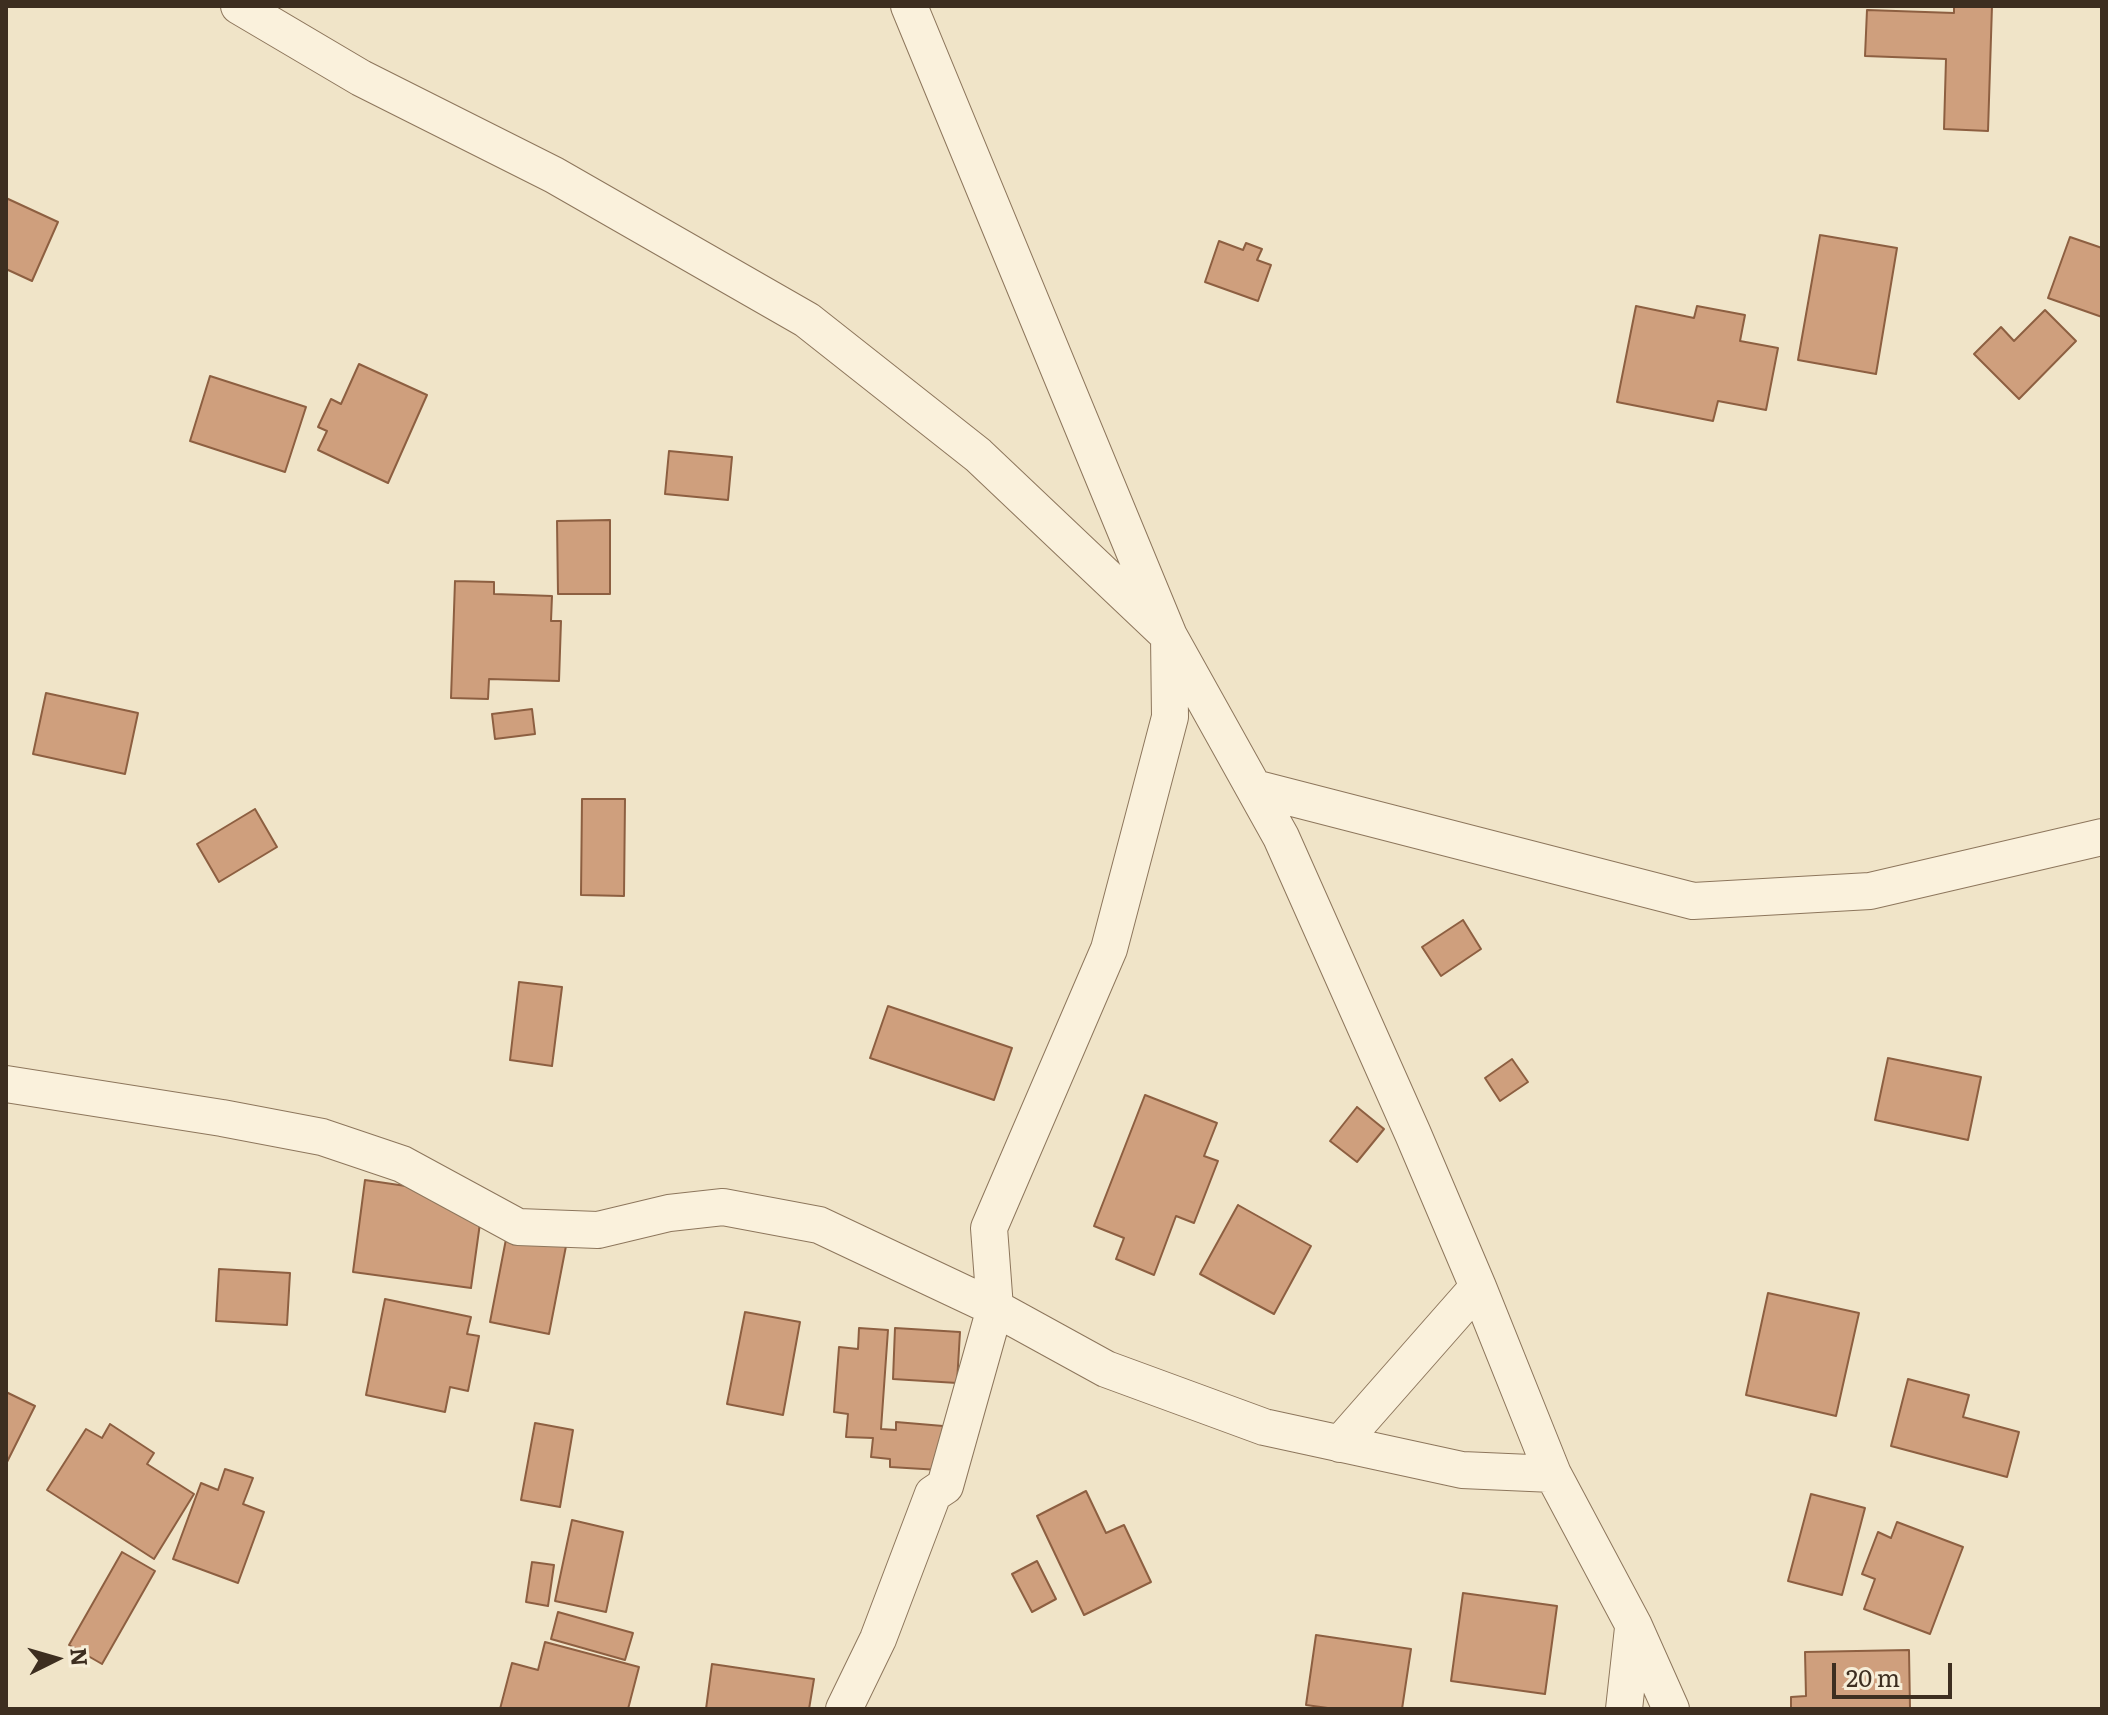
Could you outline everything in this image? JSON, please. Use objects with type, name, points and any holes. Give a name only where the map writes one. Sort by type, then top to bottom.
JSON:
[{"type":"street","points":[[239,6],[361,78],[554,175],[807,320],[978,455],[1169,636],[1170,717],[1109,949],[989,1228],[995,1308],[945,1486],[933,1494],[878,1639],[844,1709]]},
{"type":"street","points":[[909,6],[1169,636],[1281,837],[1413,1134],[1553,1474],[1634,1626],[1671,1709]]},
{"type":"street","points":[[1254,788],[1693,901],[1870,891],[2102,837]]},
{"type":"street","points":[[6,1084],[322,1137],[402,1164],[518,1227],[598,1230],[669,1213],[723,1207],[819,1225],[995,1308],[1106,1369],[1264,1427],[1462,1470],[1553,1474]]},
{"type":"street","points":[[1340,1444],[1478,1287]]},
{"type":"street","points":[[1624,1709],[1634,1626]]},
{"type":"building","points":[[1954,6],[1992,6],[1988,131],[1944,129],[1946,59],[1865,56],[1867,10],[1954,13]]},
{"type":"building","points":[[6,198],[58,222],[32,281],[6,269]]},
{"type":"building","points":[[1820,235],[1897,248],[1876,374],[1798,360]]},
{"type":"building","points":[[2070,237],[2102,248],[2102,317],[2048,298]]},
{"type":"building","points":[[1219,241],[1243,250],[1246,243],[1262,249],[1257,260],[1271,265],[1258,301],[1205,282]]},
{"type":"building","points":[[1636,306],[1694,318],[1697,306],[1745,315],[1740,341],[1778,348],[1766,410],[1718,401],[1713,421],[1617,402]]},
{"type":"building","points":[[2045,310],[2076,341],[2019,399],[1974,354],[2001,327],[2014,341]]},
{"type":"building","points":[[359,364],[427,395],[388,483],[318,450],[327,431],[318,427],[331,399],[341,404]]},
{"type":"building","points":[[210,376],[306,407],[285,472],[190,441]]},
{"type":"building","points":[[669,451],[732,457],[728,500],[665,494]]},
{"type":"building","points":[[610,520],[610,594],[558,594],[557,521]]},
{"type":"building","points":[[455,581],[494,582],[494,594],[552,596],[551,621],[561,621],[559,681],[489,679],[488,699],[451,698]]},
{"type":"building","points":[[46,693],[138,713],[125,774],[33,754]]},
{"type":"building","points":[[532,709],[535,734],[495,739],[492,714]]},
{"type":"building","points":[[582,799],[625,799],[624,896],[581,895]]},
{"type":"building","points":[[255,809],[277,847],[219,882],[197,844]]},
{"type":"building","points":[[1463,920],[1481,949],[1441,976],[1422,947]]},
{"type":"building","points":[[519,982],[562,987],[552,1066],[510,1060]]},
{"type":"building","points":[[888,1006],[1012,1048],[994,1100],[870,1058]]},
{"type":"building","points":[[1888,1058],[1981,1077],[1968,1140],[1875,1120]]},
{"type":"building","points":[[1512,1059],[1528,1082],[1500,1101],[1485,1078]]},
{"type":"building","points":[[1145,1095],[1217,1123],[1204,1156],[1218,1161],[1194,1223],[1176,1216],[1154,1275],[1116,1259],[1124,1238],[1094,1226]]},
{"type":"building","points":[[1357,1107],[1384,1129],[1357,1162],[1330,1141]]},
{"type":"building","points":[[365,1180],[433,1190],[481,1216],[471,1288],[353,1272]]},
{"type":"building","points":[[1238,1205],[1311,1246],[1274,1314],[1200,1274]]},
{"type":"building","points":[[507,1234],[566,1246],[549,1334],[490,1322]]},
{"type":"building","points":[[219,1269],[290,1273],[287,1325],[216,1321]]},
{"type":"building","points":[[1768,1293],[1859,1313],[1836,1416],[1746,1395]]},
{"type":"building","points":[[385,1299],[471,1317],[467,1334],[479,1336],[468,1391],[450,1387],[445,1412],[366,1395]]},
{"type":"building","points":[[745,1312],[800,1322],[783,1415],[727,1404]]},
{"type":"building","points":[[859,1328],[888,1330],[881,1429],[896,1430],[896,1422],[943,1426],[940,1470],[890,1467],[890,1459],[871,1457],[873,1438],[846,1437],[848,1414],[834,1412],[839,1347],[858,1349]]},
{"type":"building","points":[[895,1328],[960,1332],[957,1383],[893,1379]]},
{"type":"building","points":[[1908,1379],[1969,1395],[1963,1417],[2019,1432],[2007,1477],[1891,1446]]},
{"type":"building","points":[[6,1392],[35,1406],[6,1464]]},
{"type":"building","points":[[535,1423],[573,1430],[560,1507],[521,1500]]},
{"type":"building","points":[[110,1424],[154,1453],[147,1464],[194,1494],[154,1559],[47,1490],[86,1429],[102,1438]]},
{"type":"building","points":[[225,1469],[253,1478],[243,1504],[264,1512],[238,1583],[173,1559],[201,1483],[218,1490]]},
{"type":"building","points":[[1086,1491],[1106,1533],[1124,1525],[1151,1582],[1084,1615],[1037,1516]]},
{"type":"building","points":[[1811,1494],[1865,1508],[1842,1595],[1788,1581]]},
{"type":"building","points":[[572,1520],[623,1532],[606,1612],[555,1601]]},
{"type":"building","points":[[1897,1522],[1963,1547],[1930,1634],[1864,1609],[1875,1579],[1862,1574],[1878,1532],[1891,1538]]},
{"type":"building","points":[[122,1552],[155,1571],[102,1664],[69,1645]]},
{"type":"building","points":[[1037,1561],[1056,1599],[1032,1612],[1012,1574]]},
{"type":"building","points":[[532,1562],[554,1565],[548,1606],[526,1602]]},
{"type":"building","points":[[1463,1593],[1557,1606],[1545,1694],[1451,1681]]},
{"type":"building","points":[[558,1612],[633,1633],[625,1660],[551,1639]]},
{"type":"building","points":[[1316,1635],[1411,1649],[1402,1709],[1335,1709],[1306,1705]]},
{"type":"building","points":[[545,1642],[639,1667],[628,1709],[500,1709],[512,1663],[538,1670]]},
{"type":"building","points":[[1909,1650],[1910,1709],[1791,1709],[1791,1697],[1806,1696],[1805,1652]]},
{"type":"building","points":[[712,1664],[814,1679],[809,1709],[706,1709]]}]
